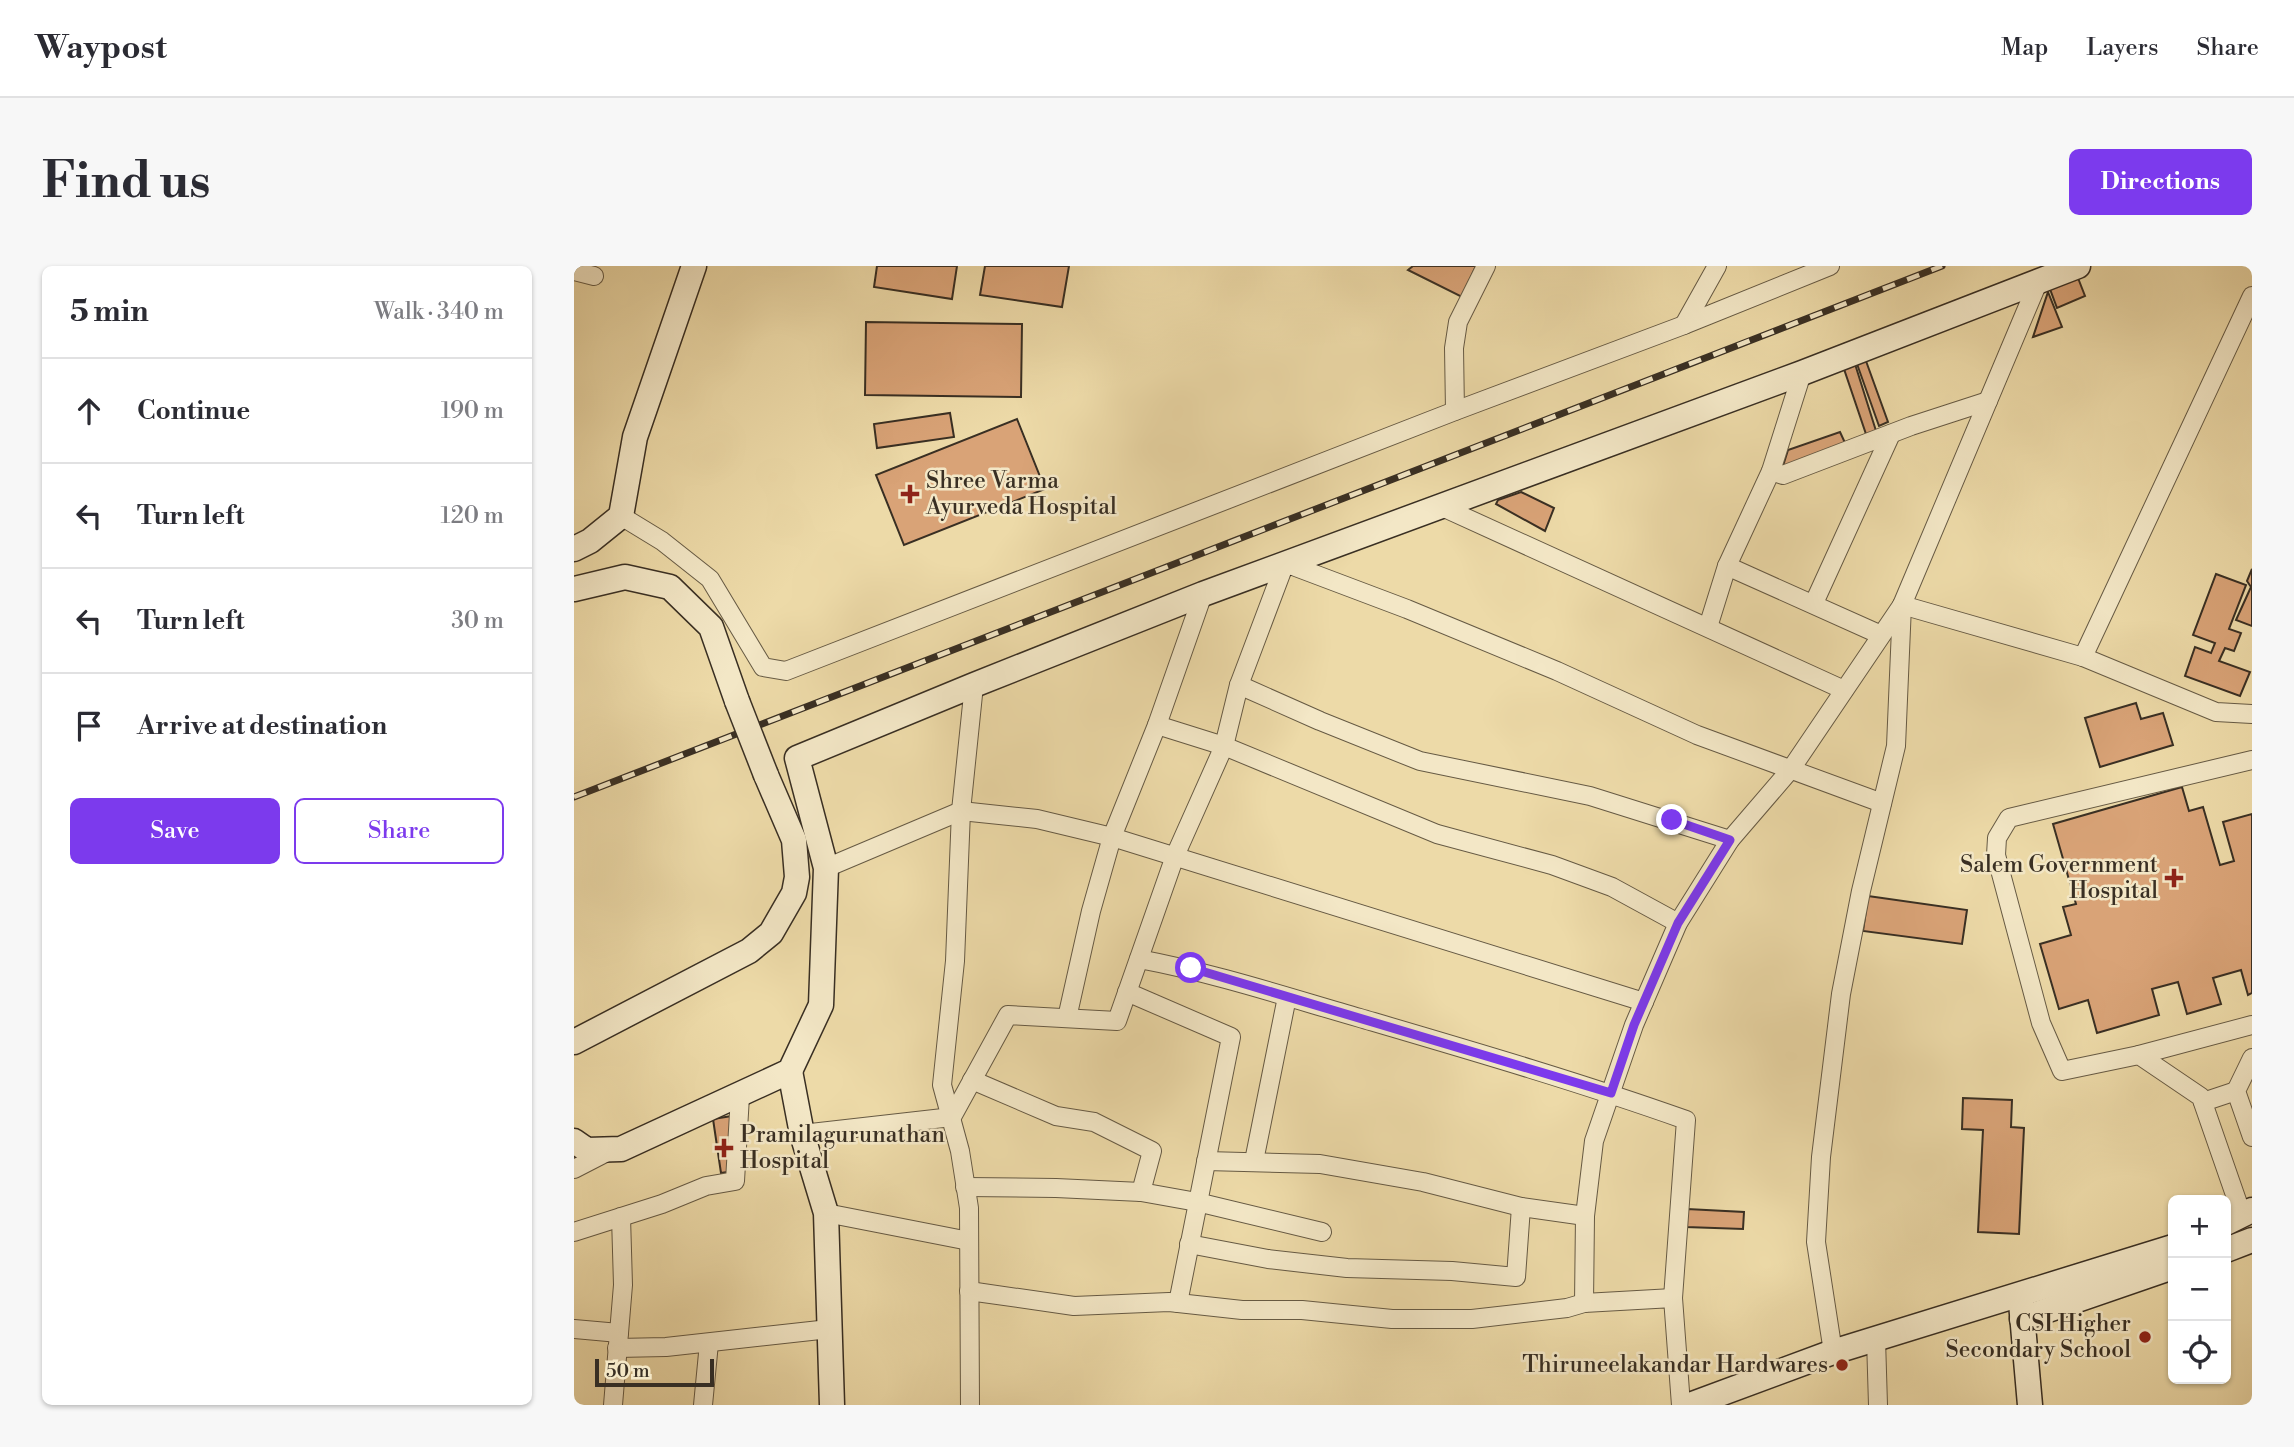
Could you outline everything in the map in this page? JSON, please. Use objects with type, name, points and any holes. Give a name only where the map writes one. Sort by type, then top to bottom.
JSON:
[{"type":"street","points":[[574,549],[590,541],[621,516],[635,437],[694,266]]},
{"type":"street","points":[[1455,411],[1454,348],[1458,321],[1486,266]]},
{"type":"street","points":[[1684,325],[1717,266]]},
{"type":"street","points":[[621,516],[662,541],[710,579],[763,667],[786,671],[1684,325],[1830,266]]},
{"type":"street","points":[[832,1405],[826,1213],[802,1134],[790,1071],[821,1004],[826,868],[797,758],[1203,594],[1802,373],[2078,266]]},
{"type":"street","points":[[574,271],[594,276]]},
{"type":"street","points":[[1584,1303],[1585,1216],[1594,1141],[1644,1002],[1678,923],[1730,840],[1791,769],[1902,605],[2039,280]]},
{"type":"street","points":[[2083,657],[2252,296]]},
{"type":"street","points":[[1708,628],[1727,566],[1771,471],[1802,373]]},
{"type":"street","points":[[1771,471],[1783,475],[1988,401]]},
{"type":"street","points":[[1814,603],[1891,434]]},
{"type":"street","points":[[1440,506],[1844,690]]},
{"type":"street","points":[[952,1116],[1008,1014],[1117,1021],[1175,856],[1224,746],[1239,685],[1284,563]]},
{"type":"street","points":[[1284,563],[1545,666],[1697,735],[1882,803]]},
{"type":"street","points":[[1727,566],[1881,635]]},
{"type":"street","points":[[574,589],[625,577],[670,587],[711,627],[746,726],[794,841],[797,865],[794,892],[771,933],[749,951],[574,1042]]},
{"type":"street","points":[[1067,1018],[1091,911],[1112,836],[1157,725],[1203,594]]},
{"type":"street","points":[[1902,605],[2083,657],[2216,712],[2252,714]]},
{"type":"street","points":[[1833,1352],[1816,1242],[1821,1157],[1841,994],[1861,891],[1896,746],[1902,605]]},
{"type":"street","points":[[970,1405],[969,1208],[952,1116],[942,1085],[955,961],[961,811],[974,685]]},
{"type":"street","points":[[1239,685],[1420,761],[1590,796],[1730,840]]},
{"type":"street","points":[[1157,725],[1224,746],[1437,834],[1552,865],[1612,887],[1678,923]]},
{"type":"street","points":[[2252,760],[2009,818],[1997,838],[1996,855],[2041,1023],[2062,1070],[2139,1055],[2252,1025]]},
{"type":"street","points":[[826,868],[961,811],[1037,819],[1112,836],[1644,1002]]},
{"type":"street","points":[[1139,959],[1191,968],[1611,1093],[1686,1120],[1673,1298],[1681,1405]]},
{"type":"street","points":[[1128,992],[1231,1037],[1178,1303]]},
{"type":"street","points":[[1254,1161],[1287,997]]},
{"type":"street","points":[[2139,1055],[2201,1097],[2240,1216]]},
{"type":"street","points":[[2252,1058],[2236,1091],[2252,1137]]},
{"type":"street","points":[[574,1141],[587,1150],[621,1149],[790,1071]]},
{"type":"street","points":[[972,1080],[1056,1116],[1094,1122],[1152,1151],[1141,1192]]},
{"type":"street","points":[[2203,1102],[2236,1091]]},
{"type":"street","points":[[574,1232],[662,1204],[706,1186],[735,1181],[740,1096]]},
{"type":"street","points":[[802,1134],[952,1116]]},
{"type":"street","points":[[574,1169],[610,1151]]},
{"type":"street","points":[[1206,1161],[1320,1164],[1423,1182],[1521,1207],[1585,1216]]},
{"type":"street","points":[[965,1187],[1141,1192],[1197,1202],[1322,1232]]},
{"type":"street","points":[[1189,1244],[1268,1259],[1347,1268],[1516,1277],[1521,1207]]},
{"type":"street","points":[[826,1213],[969,1241]]},
{"type":"street","points":[[613,1405],[623,1284],[621,1217]]},
{"type":"street","points":[[2231,1248],[2252,1240]]},
{"type":"street","points":[[2021,1307],[2168,1249]]},
{"type":"street","points":[[1704,1403],[1833,1352],[1875,1339],[2021,1307],[2168,1268]]},
{"type":"street","points":[[969,1291],[1074,1306],[1178,1303],[1242,1310],[1302,1310],[1392,1319],[1472,1319],[1567,1308],[1584,1303],[1673,1298]]},
{"type":"street","points":[[2021,1307],[2030,1405]]},
{"type":"street","points":[[574,1329],[618,1340],[666,1347],[829,1329]]},
{"type":"street","points":[[1875,1339],[1878,1405]]},
{"type":"street","points":[[703,1405],[709,1343]]},
{"type":"building","points":[[877,266],[957,266],[952,299],[874,287]]},
{"type":"building","points":[[985,266],[1069,266],[1062,307],[980,295]]},
{"type":"building","points":[[1413,266],[1476,266],[1462,297],[1408,270]]},
{"type":"building","points":[[2078,278],[2085,296],[2057,308],[2050,289]]},
{"type":"building","points":[[2048,292],[2062,327],[2033,337]]},
{"type":"building","points":[[866,322],[1022,324],[1021,397],[865,395]]},
{"type":"building","points":[[1866,361],[1888,422],[1879,426],[1857,364]]},
{"type":"building","points":[[1855,364],[1877,434],[1867,437],[1844,369]]},
{"type":"building","points":[[950,413],[954,437],[877,448],[874,424]]},
{"type":"building","points":[[1017,419],[1045,489],[904,545],[876,475]]},
{"type":"building","points":[[1840,432],[1846,445],[1782,469],[1788,450]]},
{"type":"building","points":[[1521,492],[1554,508],[1545,531],[1496,504],[1498,500]]},
{"type":"building","points":[[2252,569],[2252,626],[2236,620],[2251,587],[2247,581]]},
{"type":"building","points":[[2216,574],[2246,585],[2229,629],[2241,633],[2234,651],[2225,648],[2219,661],[2250,672],[2240,696],[2185,676],[2195,647],[2211,653],[2215,643],[2193,635]]},
{"type":"building","points":[[2136,703],[2141,719],[2163,713],[2173,745],[2100,767],[2085,718]]},
{"type":"building","points":[[2182,787],[2189,811],[2203,807],[2220,865],[2234,861],[2223,822],[2252,814],[2252,993],[2248,995],[2241,970],[2213,978],[2221,1004],[2187,1014],[2178,982],[2152,989],[2159,1015],[2097,1033],[2088,1000],[2059,1009],[2040,944],[2071,935],[2063,907],[2076,904],[2053,824]]},
{"type":"building","points":[[1868,896],[1967,910],[1962,944],[1863,931]]},
{"type":"building","points":[[1963,1098],[2012,1100],[2011,1127],[2024,1128],[2019,1234],[1978,1232],[1983,1130],[1962,1129]]},
{"type":"building","points":[[738,1115],[746,1169],[721,1173],[713,1119]]},
{"type":"building","points":[[1687,1209],[1744,1212],[1743,1229],[1686,1227]]},
{"type":"railway","points":[[574,797],[1942,266]]},
{"type":"place","name":"Shree Varma Ayurveda Hospital","points":[[910,494]]},
{"type":"place","name":"Salem Government Hospital","points":[[2174,878]]},
{"type":"place","name":"Pramilagurunathan Hospital","points":[[724,1148]]},
{"type":"place","name":"CSI Higher Secondary School","points":[[2145,1337]]},
{"type":"place","name":"Thiruneelakandar Hardwares","points":[[1842,1365]]},
{"type":"route","points":[[1191,968],[1611,1093],[1634,1025],[1678,923],[1730,840],[1672,820]]}]
